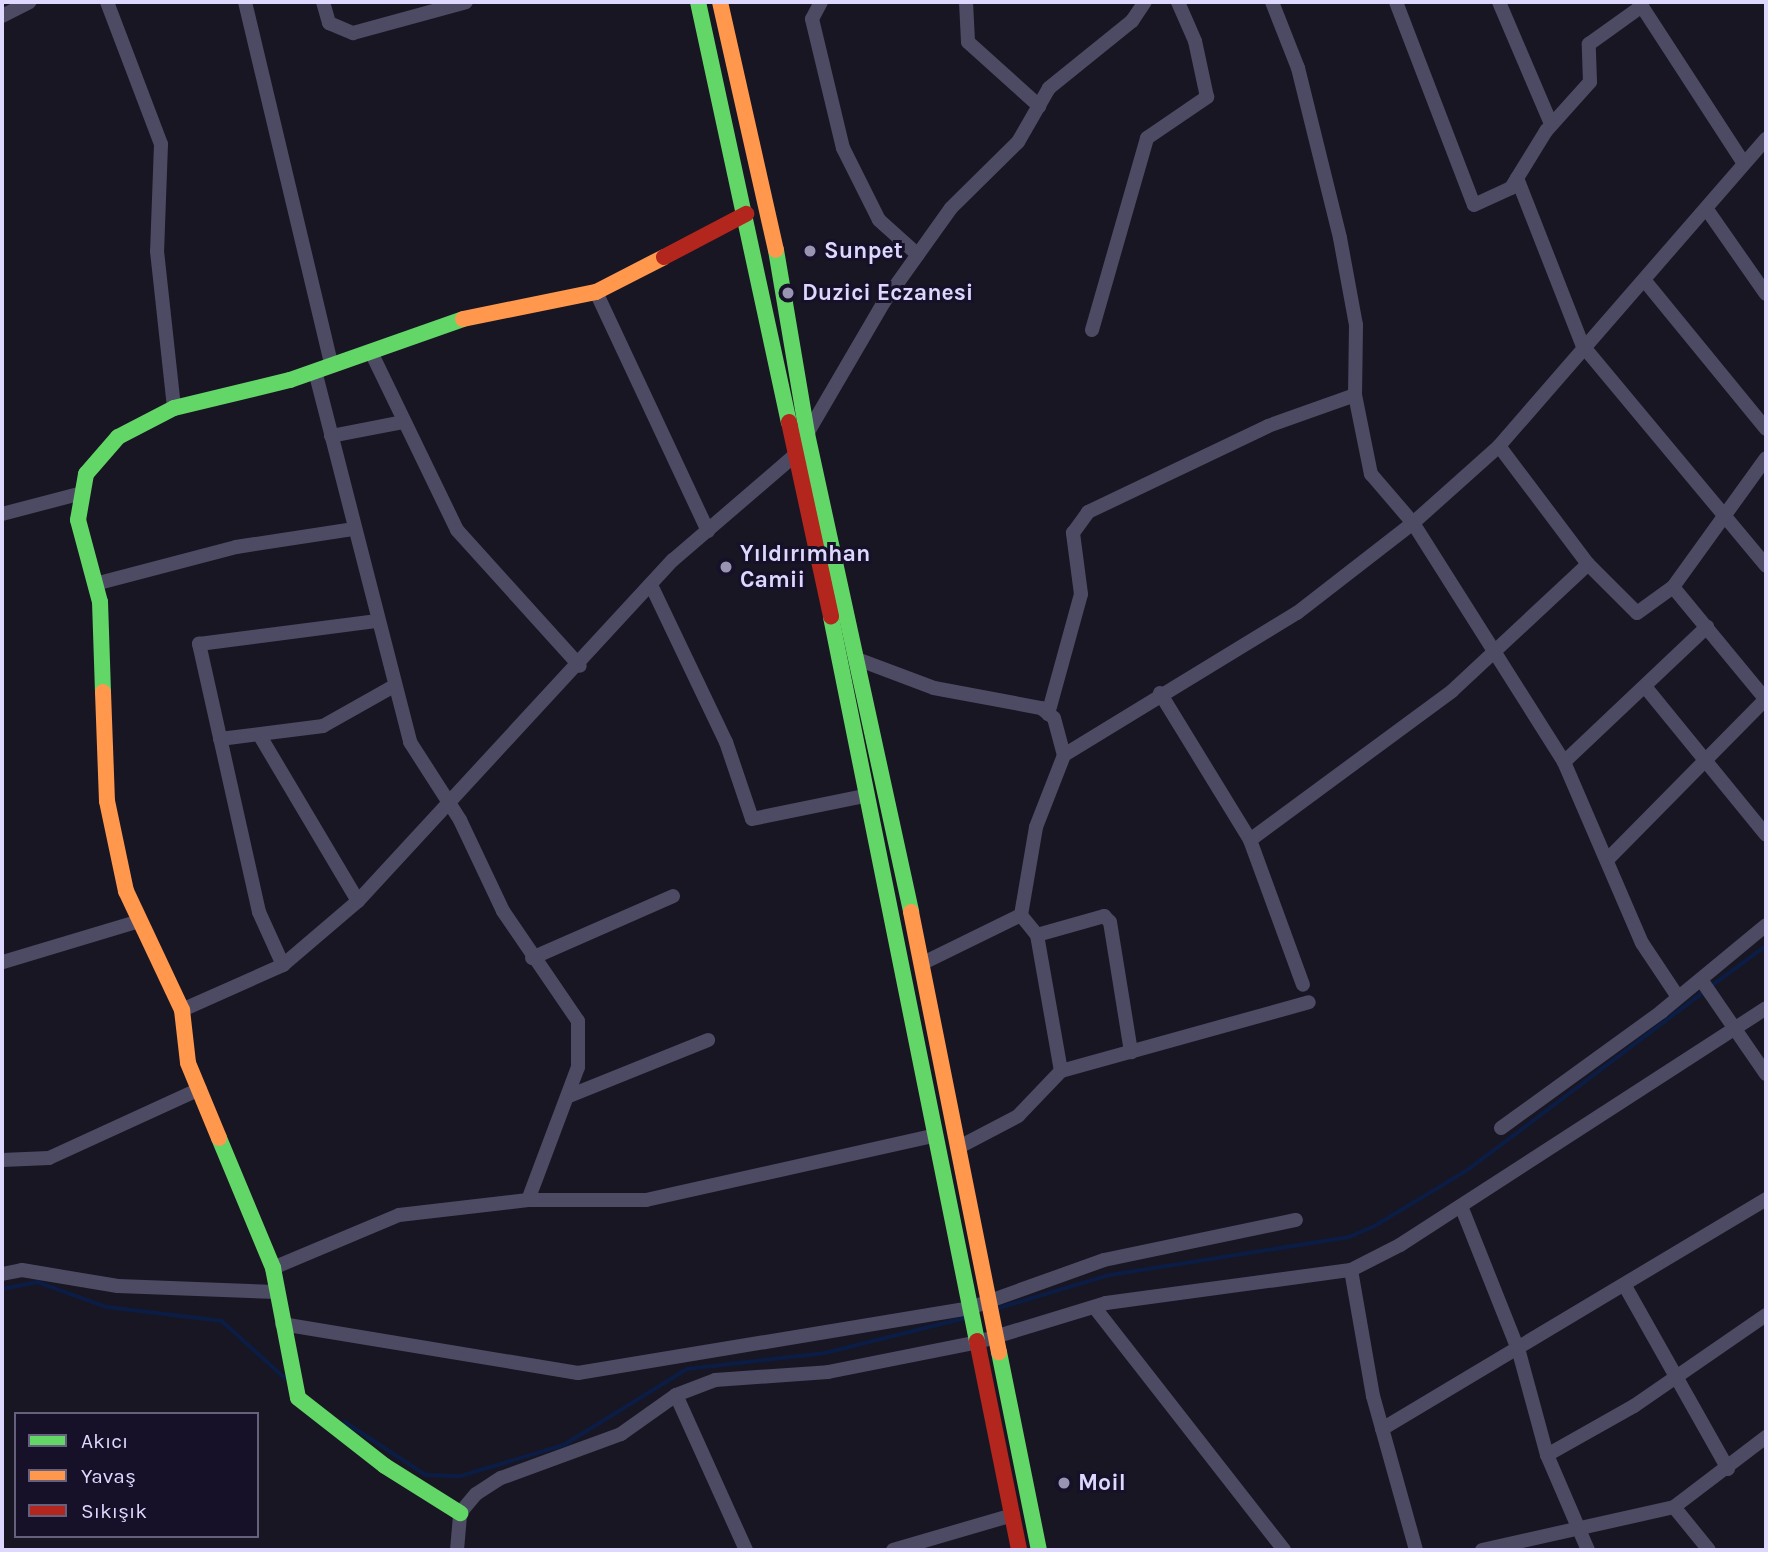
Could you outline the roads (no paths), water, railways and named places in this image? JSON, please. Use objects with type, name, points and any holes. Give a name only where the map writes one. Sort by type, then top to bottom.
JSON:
[{"type":"main road","points":[[698,2],[746,214],[1019,1550]]},
{"type":"main road","points":[[720,2],[773,231],[807,434],[923,963],[1039,1550]]},
{"type":"main road","points":[[460,1513],[385,1466],[298,1398],[291,1376],[273,1268],[188,1063],[182,1010],[126,891],[107,800],[95,583],[78,520],[86,474],[118,438],[174,408],[332,366],[476,315],[596,292],[746,214]]},
{"type":"street","points":[[2,16],[30,2]]},
{"type":"street","points":[[107,2],[161,144],[157,251],[174,408]]},
{"type":"street","points":[[246,2],[332,366]]},
{"type":"street","points":[[323,2],[329,23],[353,33],[466,2]]},
{"type":"street","points":[[821,2],[812,19],[843,148],[879,220],[918,255]]},
{"type":"street","points":[[966,2],[968,42],[1038,106]]},
{"type":"street","points":[[182,1010],[283,965],[358,901],[580,666],[651,585],[794,456],[918,255],[951,208],[1018,142],[1049,88],[1132,21],[1145,2]]},
{"type":"street","points":[[1092,330],[1147,138],[1207,97],[1195,41],[1178,2]]},
{"type":"street","points":[[1272,2],[1298,68],[1340,238],[1356,325],[1355,395],[1371,474],[1413,523],[1495,648],[1563,762],[1642,943],[1678,997]]},
{"type":"street","points":[[1396,2],[1471,204],[1482,204],[1517,178],[1551,124],[1590,82],[1589,44],[1640,4],[1743,162]]},
{"type":"street","points":[[1499,2],[1551,124]]},
{"type":"street","points":[[1061,1071],[1037,935],[1021,915],[1036,827],[1064,755],[1160,693],[1297,614],[1413,523],[1499,446],[1583,346],[1708,211],[1743,162],[1766,139]]},
{"type":"street","points":[[1517,178],[1583,346],[1766,566]]},
{"type":"street","points":[[1708,211],[1766,294]]},
{"type":"street","points":[[1644,281],[1766,429]]},
{"type":"street","points":[[596,292],[708,531]]},
{"type":"street","points":[[371,352],[457,530],[580,666]]},
{"type":"street","points":[[315,371],[376,621],[410,742],[532,958],[578,1021],[578,1067],[528,1200]]},
{"type":"street","points":[[1064,755],[1048,714],[1081,594],[1073,533],[1088,512],[1268,426],[1355,395]]},
{"type":"street","points":[[331,436],[403,422]]},
{"type":"street","points":[[1499,446],[1588,564],[1637,613],[1673,587],[1726,519],[1766,458]]},
{"type":"street","points":[[2,514],[82,493]]},
{"type":"street","points":[[95,583],[236,547],[354,529]]},
{"type":"street","points":[[1250,840],[1452,691],[1588,564]]},
{"type":"street","points":[[651,585],[726,742],[752,819],[864,796]]},
{"type":"street","points":[[1607,860],[1705,764],[1766,699],[1673,587]]},
{"type":"street","points":[[283,965],[259,912],[199,644],[376,621]]},
{"type":"street","points":[[1563,762],[1647,689],[1707,627]]},
{"type":"street","points":[[857,659],[934,688],[1048,714]]},
{"type":"street","points":[[220,739],[323,726],[394,686]]},
{"type":"street","points":[[1647,689],[1705,764],[1766,835]]},
{"type":"street","points":[[1160,693],[1250,840],[1303,985]]},
{"type":"street","points":[[260,736],[358,901]]},
{"type":"street","points":[[532,958],[673,896]]},
{"type":"street","points":[[923,963],[1021,915]]},
{"type":"street","points":[[1037,935],[1104,916],[1110,922],[1131,1052]]},
{"type":"street","points":[[3,962],[140,921]]},
{"type":"street","points":[[1501,1128],[1678,997],[1707,986],[1766,925]]},
{"type":"street","points":[[1707,986],[1739,1026],[1766,1074]]},
{"type":"street","points":[[959,1147],[1018,1116],[1061,1071],[1309,1002]]},
{"type":"street","points":[[282,1324],[578,1373],[973,1322],[995,1329],[1095,1308],[1351,1270],[1461,1206],[1766,1008]]},
{"type":"street","points":[[569,1096],[708,1040]]},
{"type":"street","points":[[2,1160],[50,1158],[200,1089]]},
{"type":"street","points":[[273,1268],[400,1214],[528,1200],[646,1199],[933,1136]]},
{"type":"street","points":[[1382,1429],[1518,1352],[1766,1199]]},
{"type":"street","points":[[1461,1206],[1518,1352],[1547,1455],[1576,1529],[1588,1550]]},
{"type":"street","points":[[457,1550],[460,1513],[501,1478],[621,1434],[676,1395],[715,1380],[828,1372],[973,1322],[989,1303],[1104,1260],[1296,1220]]},
{"type":"street","points":[[2,1274],[22,1270],[118,1286],[277,1292]]},
{"type":"street","points":[[1351,1270],[1382,1429],[1416,1550]]},
{"type":"street","points":[[1625,1286],[1674,1378],[1728,1469]]},
{"type":"street","points":[[1095,1308],[1284,1550]]},
{"type":"street","points":[[1547,1455],[1674,1378],[1766,1315]]},
{"type":"street","points":[[676,1395],[746,1550]]},
{"type":"street","points":[[1482,1550],[1674,1507],[1728,1469],[1766,1437]]},
{"type":"street","points":[[1674,1507],[1709,1550]]},
{"type":"street","points":[[893,1550],[917,1546],[1013,1515]]},
{"type":"waterway","points":[[1710,987],[1766,946]]},
{"type":"waterway","points":[[999,1308],[1110,1275],[1349,1237],[1373,1227],[1469,1169],[1704,992]]},
{"type":"waterway","points":[[2,1289],[37,1282],[107,1307],[222,1321],[285,1378]]},
{"type":"waterway","points":[[345,1422],[426,1475],[461,1476],[564,1445],[687,1369],[825,1353],[965,1318]]},
{"type":"place","name":"Sunpet","points":[[810,251]]},
{"type":"place","name":"Duzici Eczanesi","points":[[788,293]]},
{"type":"place","name":"Yıldırımhan Camii","points":[[726,567]]},
{"type":"place","name":"Moil","points":[[1064,1483]]}]
